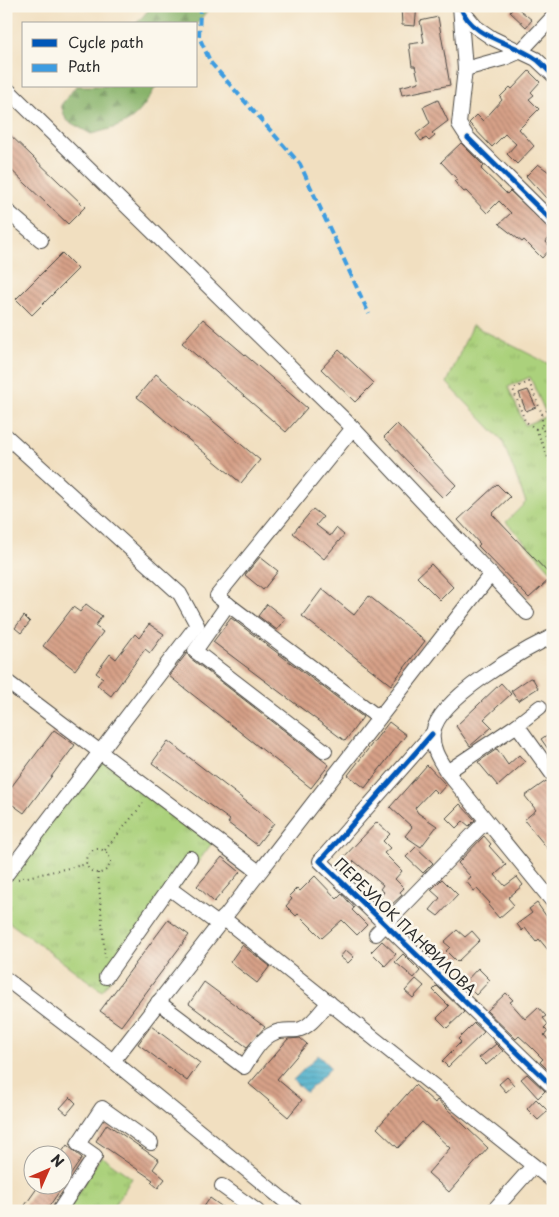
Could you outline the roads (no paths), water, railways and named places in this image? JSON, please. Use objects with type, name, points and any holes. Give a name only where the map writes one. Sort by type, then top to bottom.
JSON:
[{"type":"street","points":[[460,8],[476,27],[492,38],[536,59],[553,75]]},
{"type":"street","points":[[460,8],[466,69],[459,124],[468,138],[553,222]]},
{"type":"street","points":[[466,69],[505,58],[521,51],[553,17]]},
{"type":"street","points":[[6,88],[353,428],[527,613]]},
{"type":"street","points":[[6,210],[41,240]]},
{"type":"street","points":[[353,428],[217,596],[379,718]]},
{"type":"street","points":[[6,436],[180,594],[197,626],[100,752],[11,877]]},
{"type":"street","points":[[112,1061],[491,574]]},
{"type":"street","points":[[228,604],[195,651],[325,751]]},
{"type":"street","points":[[553,636],[512,657],[462,694],[440,716],[432,734],[437,757],[447,772],[553,902]]},
{"type":"street","points":[[6,681],[259,872]]},
{"type":"street","points":[[447,772],[517,725],[540,706]]},
{"type":"street","points":[[517,725],[553,775]]},
{"type":"street","name":"ПЕРЕУЛОК ПАНФИЛОВА","points":[[432,734],[320,861],[553,1087]]},
{"type":"street","points":[[376,934],[486,821]]},
{"type":"street","points":[[108,974],[190,858]]},
{"type":"street","points":[[169,888],[220,921],[328,1002],[553,1181]]},
{"type":"street","points":[[6,979],[112,1061],[297,1211]]},
{"type":"street","points":[[158,1002],[244,1068],[260,1043],[273,1033],[282,1030],[299,1030],[312,1022],[328,1002]]},
{"type":"street","points":[[59,1211],[95,1156],[78,1144],[102,1108],[151,1143]]},
{"type":"street","points":[[493,1211],[533,1166]]},
{"type":"street","points":[[222,1186],[257,1211]]},
{"type":"water","points":[[318,1055],[331,1068],[306,1093],[293,1080]]}]
